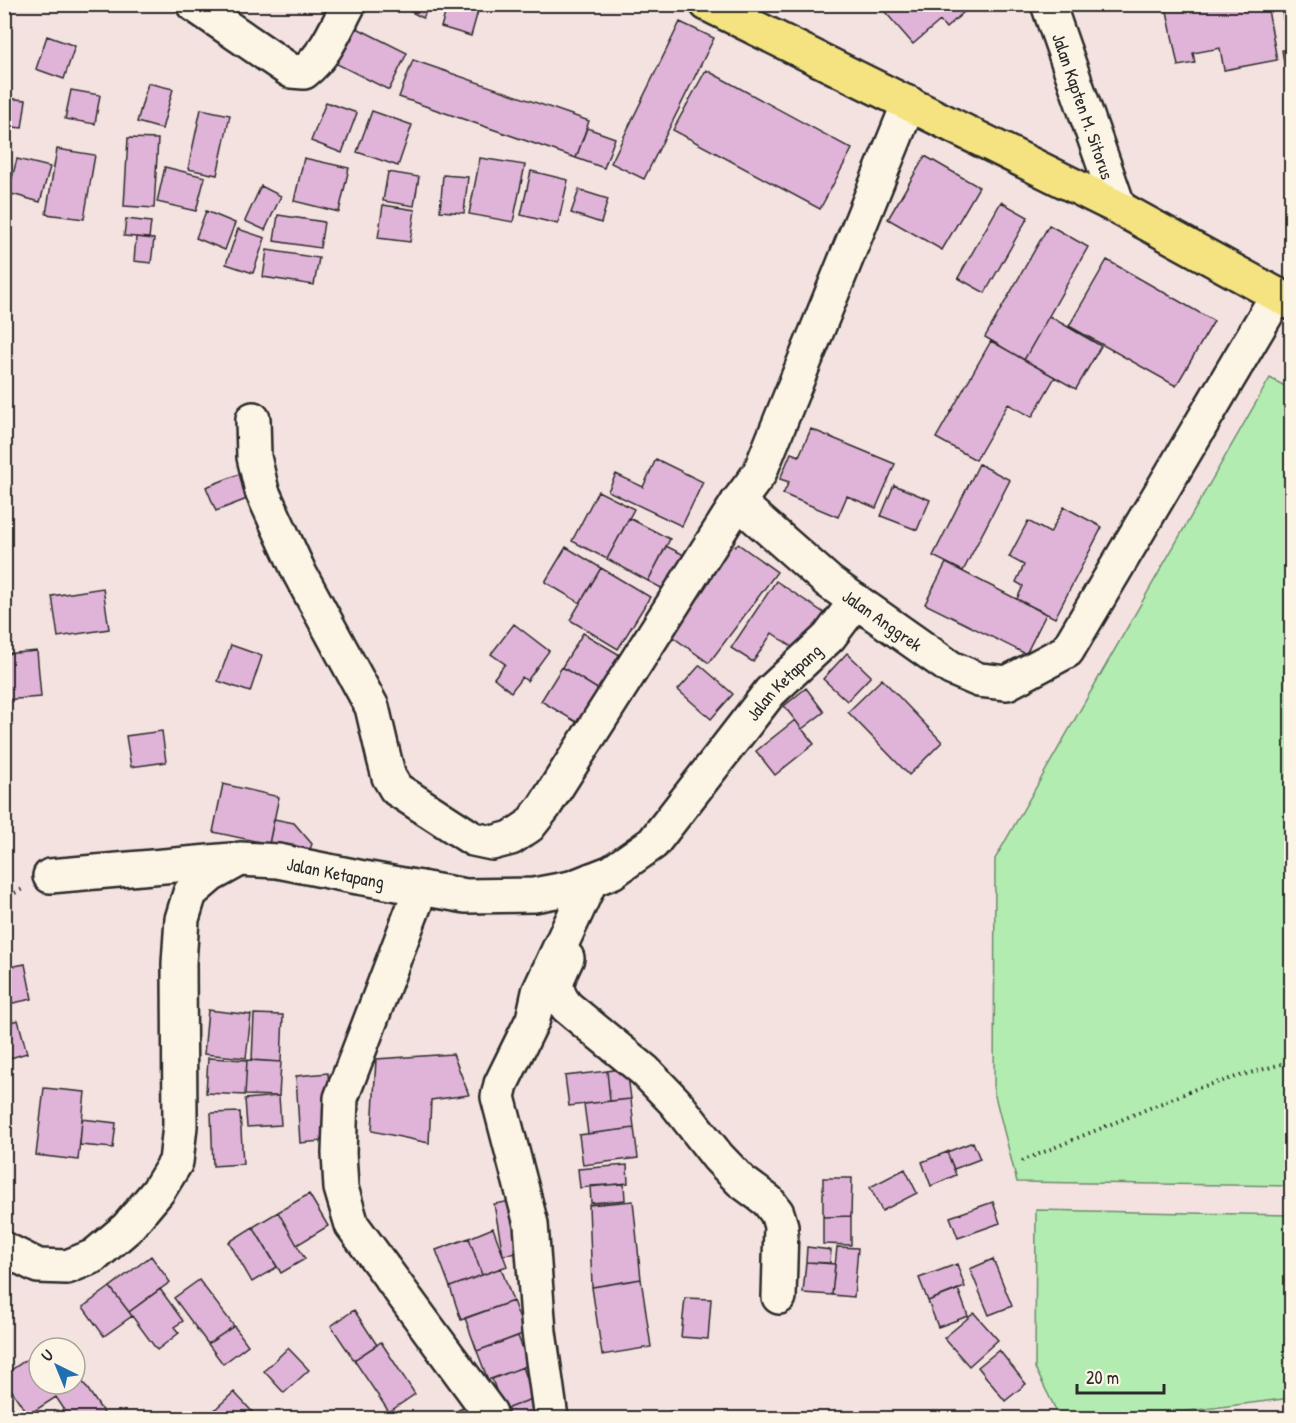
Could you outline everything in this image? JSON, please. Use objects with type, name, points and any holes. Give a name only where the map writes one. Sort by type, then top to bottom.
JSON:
[{"type":"main road","points":[[707,4],[1119,208],[1284,300]]},
{"type":"street","points":[[193,4],[291,70],[304,72],[323,52],[349,4]]},
{"type":"street","name":"Jalan Kapten M. Sitorus","points":[[1048,4],[1119,208]]},
{"type":"street","points":[[253,419],[254,457],[261,491],[300,574],[372,707],[389,777],[396,789],[473,838],[492,843],[511,838],[529,826],[544,807],[738,502],[759,474],[909,103]]},
{"type":"street","name":"Jalan Anggrek","points":[[738,502],[829,582],[951,668],[980,680],[1007,683],[1067,651],[1284,300]]},
{"type":"street","name":"Jalan Ketapang","points":[[50,876],[240,859],[278,861],[466,896],[534,895],[572,888],[612,872],[653,843],[770,692],[829,637],[856,602]]},
{"type":"street","points":[[4,1249],[38,1266],[67,1267],[94,1256],[127,1227],[164,1181],[176,1162],[180,1126],[179,963],[182,919],[190,893],[211,875],[240,859]]},
{"type":"street","points":[[598,877],[555,983],[559,998],[645,1071],[675,1102],[717,1158],[768,1202],[777,1213],[781,1226],[779,1297]]},
{"type":"street","points":[[551,1419],[539,1332],[531,1224],[498,1097],[501,1084],[533,1019],[539,992],[598,877]]},
{"type":"street","points":[[421,888],[341,1098],[339,1153],[341,1188],[352,1225],[490,1413]]},
{"type":"path","points":[[1022,1161],[1198,1088],[1292,1061]]},
{"type":"green space","points":[[1270,378],[1292,390],[1291,1186],[1017,1182],[994,1092],[995,859]]},
{"type":"green space","points":[[1036,1210],[1291,1215],[1291,1398],[1135,1418],[1060,1418],[1035,1368]]},
{"type":"building","points":[[396,4],[430,4],[423,18]]},
{"type":"building","points":[[448,4],[480,4],[471,36],[441,27]]},
{"type":"building","points":[[973,4],[946,28],[940,21],[913,44],[879,5]]},
{"type":"building","points":[[1175,4],[1267,4],[1277,60],[1224,70],[1220,48],[1193,53],[1195,63],[1178,66],[1166,6]]},
{"type":"building","points":[[1281,4],[1292,4],[1292,48],[1288,49]]},
{"type":"building","points":[[680,22],[714,38],[644,179],[611,163]]},
{"type":"building","points":[[351,25],[407,53],[389,90],[333,62]]},
{"type":"building","points":[[47,36],[75,46],[64,79],[36,69]]},
{"type":"building","points":[[1292,48],[1292,81],[1287,81],[1282,50]]},
{"type":"building","points":[[413,60],[589,121],[576,158],[399,97]]},
{"type":"building","points":[[706,70],[852,149],[820,209],[673,130]]},
{"type":"building","points":[[148,83],[173,89],[162,129],[137,122]]},
{"type":"building","points":[[71,90],[100,95],[95,124],[65,119]]},
{"type":"building","points":[[4,98],[26,100],[22,128],[4,126]]},
{"type":"building","points":[[326,102],[357,113],[342,153],[311,141]]},
{"type":"building","points":[[201,109],[230,115],[217,175],[188,169]]},
{"type":"building","points":[[372,111],[412,125],[398,166],[357,152]]},
{"type":"building","points":[[587,128],[615,138],[604,168],[576,158]]},
{"type":"building","points":[[128,138],[158,139],[154,208],[124,206]]},
{"type":"building","points":[[57,149],[95,155],[84,219],[46,214]]},
{"type":"building","points":[[925,156],[979,187],[942,250],[888,219]]},
{"type":"building","points":[[304,158],[349,168],[339,212],[294,201]]},
{"type":"building","points":[[480,158],[525,165],[513,222],[469,214]]},
{"type":"building","points":[[17,159],[50,167],[40,202],[8,193]]},
{"type":"building","points":[[165,167],[205,177],[196,211],[157,202]]},
{"type":"building","points":[[531,171],[568,180],[558,224],[521,215]]},
{"type":"building","points":[[388,172],[419,177],[414,206],[383,201]]},
{"type":"building","points":[[443,175],[468,177],[464,213],[440,211]]},
{"type":"building","points":[[261,186],[281,196],[265,230],[245,221]]},
{"type":"building","points":[[579,190],[608,199],[601,223],[571,213]]},
{"type":"building","points":[[1001,202],[1028,217],[985,293],[958,278]]},
{"type":"building","points":[[383,205],[415,210],[410,242],[378,238]]},
{"type":"building","points":[[206,211],[235,223],[225,250],[196,238]]},
{"type":"building","points":[[278,215],[324,222],[320,248],[274,241]]},
{"type":"building","points":[[126,219],[151,222],[149,238],[124,236]]},
{"type":"building","points":[[1049,225],[1088,247],[1024,360],[985,337]]},
{"type":"building","points":[[238,229],[265,238],[253,273],[226,264]]},
{"type":"building","points":[[136,237],[154,239],[151,263],[134,261]]},
{"type":"building","points":[[267,250],[319,258],[314,285],[263,277]]},
{"type":"building","points":[[1107,260],[1214,321],[1176,386],[1069,326]]},
{"type":"building","points":[[1049,316],[1101,346],[1076,389],[1024,360]]},
{"type":"building","points":[[991,341],[1055,377],[1032,417],[1008,404],[976,460],[936,438]]},
{"type":"building","points":[[811,429],[895,464],[876,508],[847,496],[838,517],[783,494],[789,482],[780,479],[791,453],[799,456]]},
{"type":"building","points":[[656,459],[703,482],[682,526],[608,491],[616,474],[643,487]]},
{"type":"building","points":[[979,464],[1010,480],[963,571],[933,556]]},
{"type":"building","points":[[242,473],[252,497],[216,511],[206,487]]},
{"type":"building","points":[[894,485],[930,500],[917,530],[881,516]]},
{"type":"building","points":[[598,491],[634,509],[607,559],[572,541]]},
{"type":"building","points":[[1064,507],[1102,527],[1055,618],[1017,599],[1023,586],[1016,582],[1024,565],[1009,557],[1028,521],[1050,533]]},
{"type":"building","points":[[629,518],[670,539],[648,581],[607,559]]},
{"type":"building","points":[[730,543],[735,547],[738,544],[777,572],[709,663],[670,635],[712,577],[708,574]]},
{"type":"building","points":[[666,546],[688,557],[669,592],[648,581]]},
{"type":"building","points":[[566,547],[601,568],[580,603],[545,582]]},
{"type":"building","points":[[946,563],[1046,614],[1026,654],[925,604]]},
{"type":"building","points":[[601,568],[650,597],[618,649],[570,620]]},
{"type":"building","points":[[776,581],[827,615],[801,653],[772,633],[753,662],[731,648]]},
{"type":"building","points":[[103,588],[109,629],[58,637],[52,596]]},
{"type":"building","points":[[514,624],[549,651],[527,681],[522,677],[511,692],[494,678],[505,664],[491,654]]},
{"type":"building","points":[[583,633],[625,658],[604,693],[562,667]]},
{"type":"building","points":[[231,645],[262,656],[250,692],[218,681]]},
{"type":"building","points":[[37,651],[41,697],[4,700],[4,654]]},
{"type":"building","points":[[847,653],[871,676],[847,701],[823,679]]},
{"type":"building","points":[[700,665],[733,694],[711,719],[678,690]]},
{"type":"building","points":[[562,667],[604,693],[583,726],[541,701]]},
{"type":"building","points":[[882,679],[942,742],[909,775],[848,712]]},
{"type":"building","points":[[806,688],[824,712],[802,729],[784,706]]},
{"type":"building","points":[[795,720],[814,744],[775,775],[756,751]]},
{"type":"building","points":[[162,731],[166,762],[131,767],[126,736]]},
{"type":"building","points":[[223,784],[279,797],[269,844],[213,832]]},
{"type":"building","points":[[274,819],[294,823],[312,844],[309,852],[269,844]]},
{"type":"building","points":[[25,964],[32,999],[4,1005],[4,968]]},
{"type":"building","points":[[208,1010],[251,1015],[246,1058],[204,1054]]},
{"type":"building","points":[[254,1014],[283,1015],[281,1062],[252,1060]]},
{"type":"building","points":[[18,1020],[27,1053],[4,1060],[4,1024]]},
{"type":"building","points":[[453,1054],[469,1095],[431,1100],[429,1143],[372,1131],[376,1059]]},
{"type":"building","points":[[208,1058],[247,1060],[245,1095],[206,1093]]},
{"type":"building","points":[[247,1060],[281,1062],[279,1096],[245,1095]]},
{"type":"building","points":[[627,1068],[631,1099],[610,1101],[607,1071]]},
{"type":"building","points":[[607,1071],[610,1101],[569,1106],[565,1076]]},
{"type":"building","points":[[328,1073],[332,1140],[300,1143],[296,1076]]},
{"type":"building","points":[[44,1088],[85,1092],[78,1160],[36,1155]]},
{"type":"building","points":[[279,1096],[281,1125],[247,1127],[245,1099]]},
{"type":"building","points":[[631,1099],[634,1128],[588,1134],[584,1104]]},
{"type":"building","points":[[240,1112],[243,1164],[213,1166],[211,1113]]},
{"type":"building","points":[[82,1119],[116,1123],[113,1148],[80,1145]]},
{"type":"building","points":[[634,1128],[638,1158],[583,1165],[579,1135]]},
{"type":"building","points":[[973,1142],[980,1159],[954,1169],[947,1152]]},
{"type":"building","points":[[947,1152],[956,1175],[931,1186],[922,1162]]},
{"type":"building","points":[[627,1165],[628,1183],[580,1188],[578,1169]]},
{"type":"building","points":[[905,1169],[917,1193],[882,1211],[870,1187]]},
{"type":"building","points":[[823,1178],[852,1178],[851,1216],[823,1217]]},
{"type":"building","points":[[624,1184],[625,1200],[591,1203],[590,1186]]},
{"type":"building","points":[[309,1194],[328,1226],[297,1245],[278,1212]]},
{"type":"building","points":[[517,1200],[526,1252],[503,1255],[494,1204]]},
{"type":"building","points":[[633,1201],[641,1279],[592,1287],[589,1205]]},
{"type":"building","points":[[993,1202],[1000,1223],[958,1238],[950,1217]]},
{"type":"building","points":[[278,1212],[305,1259],[281,1273],[253,1227]]},
{"type":"building","points":[[851,1216],[851,1245],[823,1244],[823,1217]]},
{"type":"building","points":[[253,1227],[277,1267],[252,1282],[229,1242]]},
{"type":"building","points":[[493,1228],[507,1266],[482,1275],[469,1238]]},
{"type":"building","points":[[469,1238],[482,1275],[450,1287],[436,1250]]},
{"type":"building","points":[[807,1247],[831,1250],[830,1263],[806,1262]]},
{"type":"building","points":[[837,1247],[858,1248],[854,1297],[832,1295]]},
{"type":"building","points":[[151,1256],[170,1282],[129,1312],[110,1287]]},
{"type":"building","points":[[993,1259],[1012,1306],[989,1315],[970,1269]]},
{"type":"building","points":[[806,1262],[835,1264],[832,1295],[803,1293]]},
{"type":"building","points":[[957,1264],[965,1287],[928,1301],[919,1278]]},
{"type":"building","points":[[501,1268],[513,1301],[461,1320],[450,1287]]},
{"type":"building","points":[[641,1279],[651,1347],[602,1355],[592,1287]]},
{"type":"building","points":[[199,1280],[234,1326],[208,1344],[174,1298]]},
{"type":"building","points":[[110,1287],[132,1316],[104,1336],[83,1307]]},
{"type":"building","points":[[160,1289],[183,1321],[174,1327],[179,1333],[157,1350],[129,1312]]},
{"type":"building","points":[[958,1289],[968,1316],[938,1327],[928,1301]]},
{"type":"building","points":[[685,1298],[711,1299],[708,1339],[681,1337]]},
{"type":"building","points":[[513,1301],[525,1333],[477,1351],[465,1318]]},
{"type":"building","points":[[354,1310],[377,1345],[354,1360],[331,1326]]},
{"type":"building","points":[[974,1313],[998,1340],[969,1366],[944,1338]]},
{"type":"building","points":[[234,1326],[248,1345],[223,1364],[208,1344]]},
{"type":"building","points":[[518,1336],[529,1365],[488,1380],[477,1351]]},
{"type":"building","points":[[381,1342],[415,1394],[389,1412],[354,1360]]},
{"type":"building","points":[[288,1348],[309,1370],[284,1393],[264,1371]]},
{"type":"building","points":[[999,1350],[1026,1384],[1005,1401],[978,1367]]},
{"type":"building","points":[[27,1359],[27,1396],[87,1396],[87,1388],[107,1418],[70,1418],[56,1397],[28,1415],[4,1379],[4,1375]]},
{"type":"building","points":[[523,1367],[534,1398],[503,1410],[492,1379]]},
{"type":"building","points":[[234,1392],[258,1418],[216,1418],[211,1413]]},
{"type":"building","points":[[482,1398],[493,1418],[443,1418]]},
{"type":"building","points":[[534,1398],[542,1418],[506,1418],[503,1410]]},
{"type":"building","points":[[672,1411],[673,1418],[636,1418]]}]
